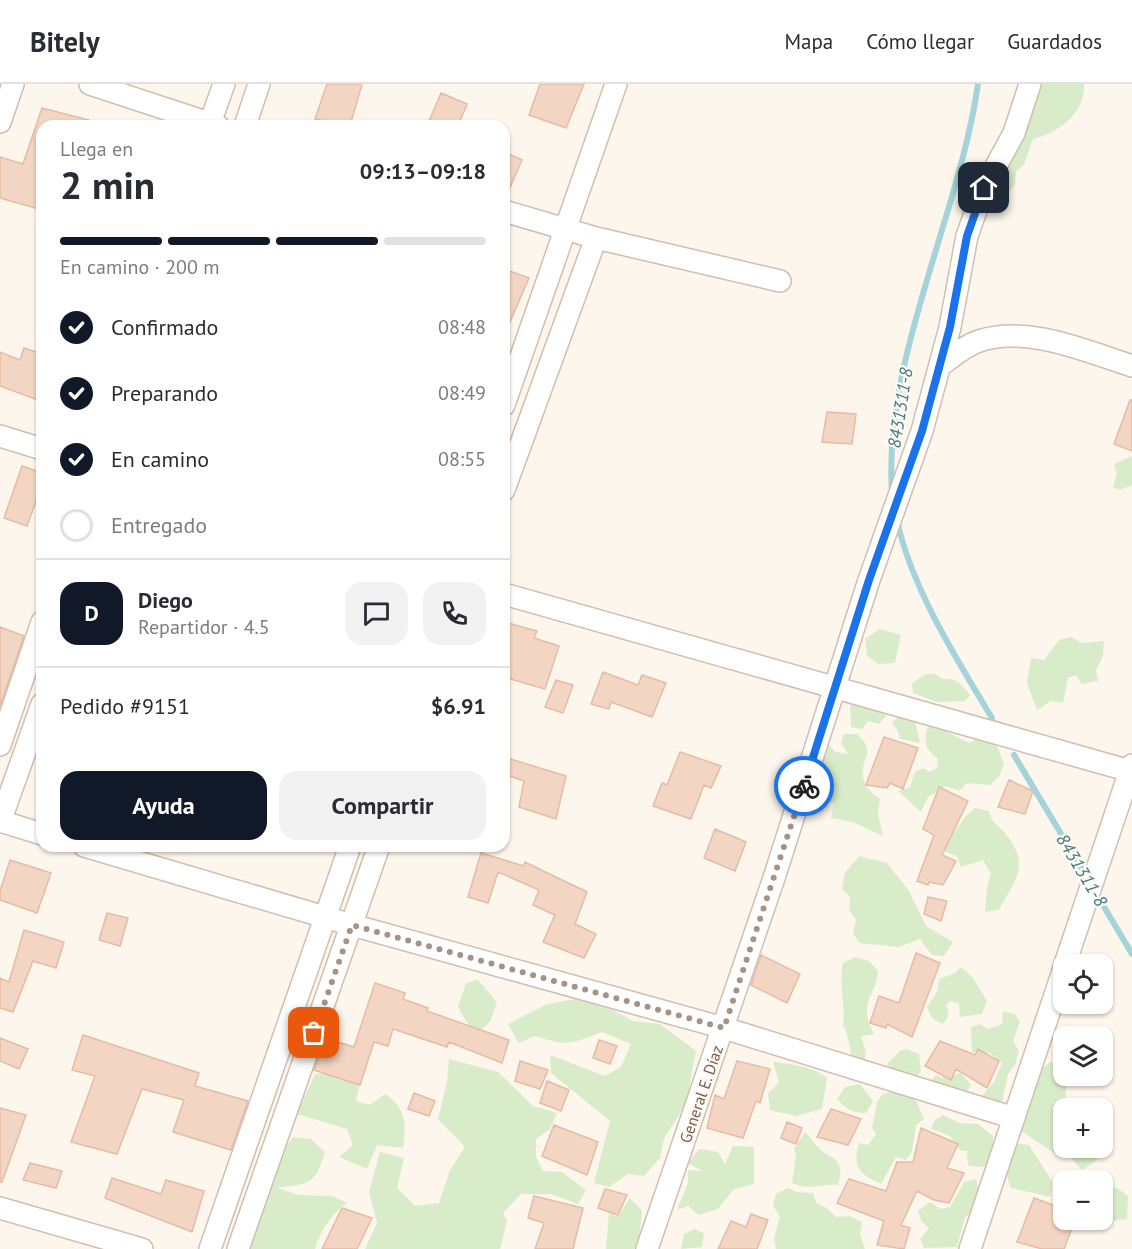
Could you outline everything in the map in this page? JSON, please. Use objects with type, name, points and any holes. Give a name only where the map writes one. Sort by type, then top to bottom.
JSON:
[{"type":"street","points":[[0,122],[14,84]]},
{"type":"street","points":[[90,84],[197,120]]},
{"type":"street","points":[[213,120],[224,84]]},
{"type":"street","points":[[247,120],[259,84]]},
{"type":"street","points":[[510,388],[616,84]]},
{"type":"street","name":"General E. Díaz","points":[[647,1249],[724,1028],[834,688],[922,431],[950,327],[967,236],[984,188],[1014,133],[1030,84]]},
{"type":"street","points":[[510,213],[596,238],[780,281]]},
{"type":"street","points":[[510,474],[596,238]]},
{"type":"street","points":[[940,366],[979,341],[1023,336],[1059,343],[1132,366]]},
{"type":"street","points":[[0,436],[36,447]]},
{"type":"street","points":[[510,596],[834,688],[1131,768],[1068,954]]},
{"type":"street","points":[[0,745],[36,640]]},
{"type":"street","points":[[36,721],[0,821],[36,832]]},
{"type":"street","points":[[104,852],[352,925],[724,1028],[1014,1118]]},
{"type":"street","points":[[210,1249],[348,852]]},
{"type":"street","points":[[238,1249],[378,852]]},
{"type":"street","points":[[970,1249],[1053,999]]},
{"type":"street","points":[[0,1208],[142,1249]]},
{"type":"green space","points":[[1034,84],[1084,84],[1083,95],[1075,113],[1069,120],[1052,132],[1033,139],[1024,165],[1016,171],[1015,185],[1006,195],[996,188]]},
{"type":"green space","points":[[1132,456],[1132,485],[1120,490],[1113,487],[1117,473],[1114,464]]},
{"type":"green space","points":[[880,629],[901,635],[895,663],[878,664],[867,656],[865,639]]},
{"type":"green space","points":[[1071,637],[1082,643],[1104,641],[1103,655],[1096,671],[1098,681],[1082,684],[1076,675],[1068,678],[1063,703],[1051,701],[1037,710],[1027,683],[1031,658],[1044,660],[1059,640]]},
{"type":"green space","points":[[934,673],[942,679],[951,679],[958,683],[970,695],[965,701],[937,702],[913,693],[912,683],[924,675]]},
{"type":"green space","points":[[850,703],[884,708],[886,716],[879,724],[868,721],[862,729],[851,727]]},
{"type":"green space","points":[[903,713],[914,716],[920,743],[900,739],[892,723]]},
{"type":"green space","points":[[930,723],[969,743],[976,739],[997,746],[1004,764],[999,776],[990,785],[967,783],[959,791],[946,786],[928,797],[921,812],[898,791],[910,787],[915,772],[923,768],[929,772],[937,768],[938,759],[927,747],[925,738]]},
{"type":"green space","points":[[844,734],[857,734],[866,745],[863,778],[873,794],[880,799],[878,814],[883,836],[853,822],[831,818],[834,803],[814,799],[816,791],[812,781],[827,742],[835,752],[848,754],[841,742]]},
{"type":"green space","points":[[975,808],[989,811],[991,818],[1013,844],[1017,854],[1018,872],[999,910],[985,912],[987,887],[991,874],[983,860],[961,867],[957,856],[943,851],[941,844],[952,835]]},
{"type":"green space","points":[[859,856],[887,863],[909,891],[926,926],[953,942],[944,956],[932,955],[920,939],[899,947],[860,943],[853,934],[856,920],[849,910],[850,897],[842,889],[845,873]]},
{"type":"green space","points":[[855,957],[869,961],[878,971],[867,1007],[869,1023],[874,1034],[861,1036],[866,1052],[864,1061],[853,1061],[843,1025],[841,979],[843,963]]},
{"type":"green space","points":[[961,967],[973,978],[987,1001],[982,1014],[960,1017],[959,1003],[950,1001],[946,1005],[948,1013],[942,1024],[932,1018],[927,1007],[937,992],[939,979],[955,973]]},
{"type":"green space","points":[[478,980],[497,1002],[490,1022],[475,1036],[458,1007],[466,983]]},
{"type":"green space","points":[[574,999],[613,1010],[633,1021],[660,1024],[696,1051],[688,1094],[679,1115],[664,1138],[660,1158],[644,1176],[628,1174],[609,1187],[594,1183],[610,1121],[551,1073],[550,1055],[605,1076],[621,1067],[631,1044],[602,1032],[568,1043],[534,1036],[519,1043],[508,1024],[545,1005]]},
{"type":"green space","points":[[1003,1012],[1015,1014],[1020,1022],[1013,1041],[1019,1051],[1015,1065],[1008,1074],[1002,1102],[981,1097],[994,1082],[1002,1063],[990,1053],[972,1052],[971,1027],[980,1024],[988,1029],[1002,1024]]},
{"type":"green space","points":[[907,1049],[919,1054],[921,1071],[913,1081],[891,1073],[887,1064],[901,1050]]},
{"type":"green space","points":[[449,1059],[498,1072],[533,1106],[557,1113],[550,1129],[536,1139],[536,1157],[543,1171],[562,1172],[586,1190],[578,1204],[551,1194],[521,1194],[503,1213],[507,1221],[500,1249],[365,1249],[377,1223],[369,1192],[380,1152],[404,1158],[397,1188],[415,1206],[439,1203],[450,1170],[465,1147],[438,1119],[447,1082]]},
{"type":"green space","points":[[773,1061],[808,1068],[827,1078],[822,1109],[796,1116],[770,1110],[768,1093],[779,1083]]},
{"type":"green space","points":[[1051,1061],[1053,1086],[1066,1087],[1066,1098],[1053,1098],[1053,1152],[1020,1130],[1034,1076]]},
{"type":"green space","points":[[329,1073],[341,1080],[361,1078],[356,1101],[369,1105],[385,1094],[398,1105],[405,1132],[403,1148],[377,1145],[367,1169],[339,1157],[353,1145],[347,1129],[297,1114],[315,1074]]},
{"type":"green space","points":[[961,1073],[971,1085],[966,1094],[930,1082],[936,1075],[941,1078]]},
{"type":"green space","points":[[860,1084],[873,1101],[866,1113],[850,1110],[837,1099],[845,1087]]},
{"type":"green space","points":[[902,1090],[917,1102],[924,1119],[916,1125],[912,1151],[906,1160],[896,1157],[881,1184],[867,1177],[859,1169],[857,1151],[859,1143],[868,1145],[876,1134],[872,1128],[877,1102],[883,1094]]},
{"type":"green space","points":[[943,1115],[959,1123],[978,1124],[993,1136],[993,1158],[984,1167],[968,1166],[967,1151],[961,1151],[950,1136],[931,1129],[934,1121]]},
{"type":"green space","points":[[805,1132],[823,1152],[839,1163],[838,1185],[810,1187],[792,1183],[796,1156],[794,1149]]},
{"type":"green space","points":[[293,1137],[311,1139],[325,1152],[313,1178],[297,1185],[278,1188],[298,1195],[332,1196],[347,1203],[327,1224],[315,1249],[246,1249],[285,1147]]},
{"type":"green space","points":[[1018,1144],[1029,1145],[1052,1181],[1051,1197],[1011,1188],[1007,1171]]},
{"type":"green space","points":[[733,1146],[754,1147],[754,1184],[734,1189],[718,1209],[699,1215],[688,1206],[677,1210],[688,1183],[688,1170],[702,1171],[688,1163],[699,1149],[718,1152],[725,1164]]},
{"type":"green space","points":[[1071,1158],[1097,1158],[1097,1160],[1082,1170]]},
{"type":"green space","points":[[976,1179],[980,1195],[976,1210],[965,1217],[957,1247],[924,1248],[920,1239],[929,1228],[921,1221],[918,1211],[930,1202],[940,1209],[950,1207],[964,1182]]},
{"type":"green space","points":[[788,1188],[796,1192],[813,1193],[816,1203],[827,1208],[836,1217],[849,1216],[862,1222],[860,1234],[865,1249],[776,1249],[774,1238],[780,1216],[773,1206],[776,1194]]},
{"type":"green space","points":[[1113,1188],[1117,1188],[1128,1196],[1127,1219],[1113,1221]]},
{"type":"green space","points":[[630,1198],[642,1211],[638,1249],[606,1249],[609,1213],[618,1217]]},
{"type":"green space","points":[[694,1229],[704,1233],[702,1247],[681,1249],[684,1234]]},
{"type":"building","points":[[327,84],[362,84],[352,120],[315,119]]},
{"type":"building","points":[[540,84],[584,84],[566,128],[529,115]]},
{"type":"building","points":[[441,93],[467,104],[460,120],[430,120]]},
{"type":"building","points":[[42,108],[89,120],[38,120]]},
{"type":"building","points":[[36,126],[36,208],[0,198],[0,157],[23,164]]},
{"type":"building","points":[[510,155],[522,160],[510,188]]},
{"type":"building","points":[[510,271],[529,278],[510,322]]},
{"type":"building","points":[[24,348],[36,352],[36,399],[0,386],[0,352],[20,360]]},
{"type":"building","points":[[1130,400],[1132,400],[1132,451],[1114,444]]},
{"type":"building","points":[[827,412],[856,414],[852,444],[822,442]]},
{"type":"building","points":[[22,466],[36,471],[36,501],[27,526],[4,518]]},
{"type":"building","points":[[510,624],[537,631],[534,638],[559,646],[545,689],[510,679]]},
{"type":"building","points":[[0,627],[24,636],[0,706]]},
{"type":"building","points":[[603,672],[638,685],[642,675],[666,683],[652,717],[611,702],[609,709],[591,704]]},
{"type":"building","points":[[556,680],[573,685],[563,713],[545,707]]},
{"type":"building","points":[[884,737],[918,748],[903,789],[890,783],[887,788],[866,785]]},
{"type":"building","points":[[680,752],[721,766],[711,788],[704,785],[691,819],[653,806],[662,783],[667,785]]},
{"type":"building","points":[[510,759],[566,776],[556,819],[519,807],[524,781],[510,776]]},
{"type":"building","points":[[1009,780],[1033,791],[1025,814],[998,807]]},
{"type":"building","points":[[939,787],[968,801],[942,855],[956,861],[943,885],[929,882],[928,885],[917,881],[934,835],[923,829]]},
{"type":"building","points":[[715,829],[746,842],[735,871],[704,858]]},
{"type":"building","points":[[481,853],[524,866],[525,862],[587,892],[575,924],[596,934],[584,958],[543,942],[555,915],[533,905],[539,890],[498,872],[488,903],[468,897]]},
{"type":"building","points":[[10,860],[51,873],[37,913],[0,900],[0,891]]},
{"type":"building","points":[[928,897],[947,901],[941,921],[924,914]]},
{"type":"building","points":[[107,913],[128,918],[120,946],[99,940]]},
{"type":"building","points":[[24,930],[64,942],[56,968],[33,961],[13,1012],[0,1008],[0,978],[9,982]]},
{"type":"building","points":[[916,953],[940,963],[912,1037],[887,1024],[886,1028],[870,1023],[879,996],[899,1003]]},
{"type":"building","points":[[761,955],[800,974],[787,1003],[751,985]]},
{"type":"building","points":[[375,983],[405,993],[403,999],[428,1008],[427,1011],[509,1040],[502,1063],[449,1042],[447,1047],[393,1029],[388,1046],[374,1042],[360,1085],[314,1070],[325,1038],[354,1047]]},
{"type":"building","points":[[83,1035],[199,1073],[195,1086],[248,1101],[231,1150],[173,1132],[184,1100],[142,1089],[117,1154],[71,1142],[95,1076],[72,1070]]},
{"type":"building","points":[[0,1038],[28,1049],[19,1069],[0,1061]]},
{"type":"building","points":[[599,1040],[617,1046],[610,1064],[593,1058]]},
{"type":"building","points":[[940,1041],[975,1055],[978,1049],[999,1061],[987,1088],[956,1069],[951,1080],[925,1066]]},
{"type":"building","points":[[520,1061],[548,1070],[540,1089],[515,1081]]},
{"type":"building","points":[[737,1061],[770,1069],[760,1103],[756,1101],[743,1138],[707,1128],[715,1095],[724,1099]]},
{"type":"building","points":[[547,1081],[569,1090],[561,1111],[540,1103]]},
{"type":"building","points":[[414,1093],[435,1101],[429,1116],[408,1109]]},
{"type":"building","points":[[0,1108],[26,1115],[2,1182],[0,1182]]},
{"type":"building","points":[[831,1109],[861,1119],[848,1145],[817,1137]]},
{"type":"building","points":[[787,1122],[802,1128],[796,1144],[781,1138]]},
{"type":"building","points":[[554,1125],[598,1142],[587,1175],[542,1156]]},
{"type":"building","points":[[921,1128],[958,1144],[947,1168],[964,1173],[949,1203],[934,1200],[917,1191],[901,1225],[910,1228],[904,1249],[877,1245],[884,1221],[837,1203],[849,1179],[886,1191],[897,1162],[913,1162]]},
{"type":"building","points":[[30,1163],[62,1171],[56,1188],[23,1180]]},
{"type":"building","points":[[112,1178],[161,1194],[166,1180],[204,1191],[192,1232],[105,1198]]},
{"type":"building","points":[[605,1189],[627,1195],[618,1215],[598,1208]]},
{"type":"building","points":[[534,1196],[583,1208],[573,1249],[535,1249],[544,1223],[528,1218]]},
{"type":"building","points":[[1034,1198],[1053,1205],[1053,1230],[1071,1230],[1064,1249],[1042,1249],[1017,1242]]},
{"type":"building","points":[[342,1208],[372,1218],[357,1249],[322,1249]]},
{"type":"building","points":[[751,1214],[768,1220],[757,1249],[718,1249],[731,1221],[746,1227]]},
{"type":"waterway","name":"8431311-8","points":[[892,493],[892,442],[899,391],[924,288],[955,185],[978,84]]},
{"type":"waterway","name":"8431311-8","points":[[897,520],[924,597],[950,648],[992,718]]},
{"type":"waterway","name":"8431311-8","points":[[1014,755],[1088,879]]},
{"type":"waterway","name":"8431311-8","points":[[1094,890],[1132,954]]},
{"type":"way so far","points":[[314,1033],[352,925],[724,1028],[804,786]]},
{"type":"route","points":[[804,786],[869,580],[922,431],[950,327],[967,236],[984,188]]}]
